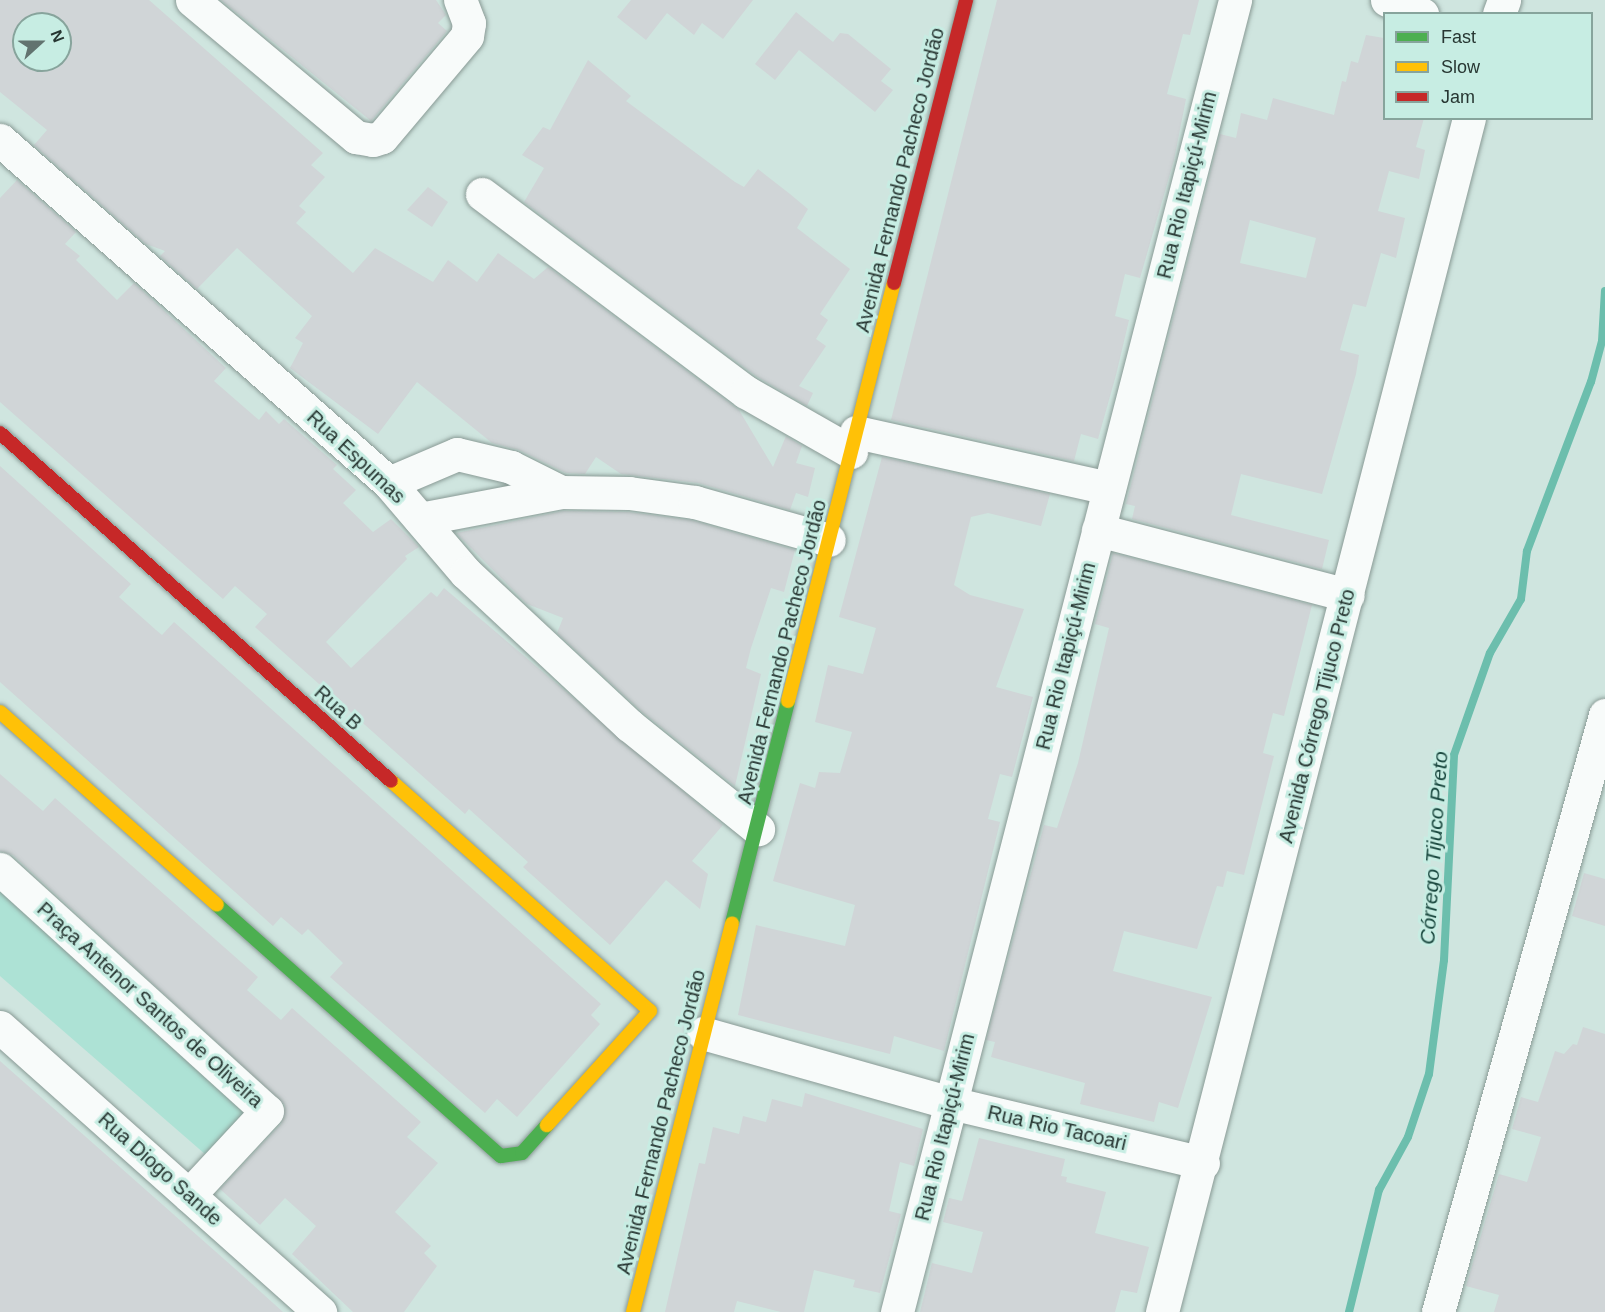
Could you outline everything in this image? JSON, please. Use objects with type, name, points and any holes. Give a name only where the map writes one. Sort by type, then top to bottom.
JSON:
[{"type":"street","points":[[192,0],[356,138],[382,137],[467,36],[470,23],[460,0]]},
{"type":"street","name":"Avenida Fernando Pacheco Jordão","points":[[633,1312],[703,1033],[758,829],[853,442],[966,0]]},
{"type":"street","name":"Rua Rio Itapiçú-Mirim","points":[[897,1312],[1235,0]]},
{"type":"street","points":[[1387,0],[1417,12]]},
{"type":"street","name":"Avenida Córrego Tijuco Preto","points":[[1162,1312],[1203,1163],[1468,120]]},
{"type":"street","name":"Rua Espumas","points":[[0,140],[389,483],[466,573],[629,725],[758,829]]},
{"type":"street","points":[[482,194],[746,392],[853,442],[1109,488]]},
{"type":"street","name":"Rua B","points":[[0,433],[650,1011],[522,1153],[501,1156],[0,712]]},
{"type":"street","points":[[389,483],[457,454],[511,467],[561,492]]},
{"type":"street","points":[[420,519],[561,492],[629,493],[695,502],[829,540]]},
{"type":"street","points":[[1098,530],[1348,596]]},
{"type":"street","points":[[1438,1312],[1605,715]]},
{"type":"street","name":"Praça Antenor Santos de Oliveira","points":[[0,869],[267,1111],[189,1195]]},
{"type":"street","name":"Rua Diogo Sande","points":[[0,1027],[320,1312]]},
{"type":"street","name":"Rua Rio Tacoari","points":[[703,1033],[951,1103],[1203,1163]]},
{"type":"green space","points":[[0,879],[259,1109],[213,1161],[0,976]]},
{"type":"building","points":[[0,0],[149,0],[323,153],[311,165],[325,177],[299,206],[306,212],[296,223],[353,273],[375,248],[433,282],[448,260],[477,282],[498,253],[534,279],[548,267],[739,410],[773,467],[786,436],[802,446],[796,463],[815,468],[808,497],[796,493],[790,510],[698,483],[621,474],[596,457],[585,474],[566,473],[519,450],[492,443],[417,382],[378,434],[290,368],[303,343],[295,338],[312,316],[237,248],[197,289],[160,256],[165,251],[146,244],[34,145],[47,130],[0,92]]},
{"type":"building","points":[[221,0],[436,0],[446,15],[438,23],[447,31],[371,121]]},
{"type":"building","points":[[631,0],[753,0],[723,39],[702,23],[694,35],[667,13],[646,40],[617,17]]},
{"type":"building","points":[[997,0],[1199,0],[1190,35],[1183,34],[1167,94],[1186,99],[1174,160],[1140,278],[1125,274],[1115,316],[1129,320],[1116,375],[1098,439],[1081,434],[1074,461],[891,420]]},
{"type":"building","points":[[796,12],[833,42],[840,33],[848,34],[891,69],[881,81],[893,90],[875,112],[799,50],[775,80],[755,64]]},
{"type":"building","points":[[1366,35],[1383,38],[1383,120],[1423,120],[1416,147],[1425,150],[1419,179],[1389,171],[1378,211],[1405,218],[1396,258],[1381,253],[1366,307],[1353,304],[1340,350],[1359,355],[1356,374],[1322,494],[1241,474],[1231,515],[1329,540],[1322,569],[1132,519],[1135,506],[1126,504],[1220,134],[1236,138],[1241,113],[1267,120],[1273,98],[1334,115],[1342,81],[1346,82],[1351,61],[1358,63]],"holes":[[[1250,220],[1316,238],[1306,278],[1240,263]]]},
{"type":"building","points":[[588,60],[631,96],[626,101],[735,182],[744,187],[758,169],[790,194],[808,209],[797,228],[850,269],[820,314],[828,320],[816,339],[826,346],[799,386],[813,393],[807,406],[756,376],[524,202],[544,168],[522,155],[543,127],[550,130]]},
{"type":"building","points":[[17,180],[76,232],[65,244],[80,256],[76,260],[117,300],[134,283],[226,368],[214,381],[259,420],[266,411],[279,424],[284,419],[337,465],[333,469],[356,490],[343,503],[373,532],[391,519],[419,547],[405,556],[407,559],[326,642],[351,668],[431,592],[437,597],[444,588],[723,825],[692,861],[708,874],[700,909],[666,880],[610,945],[523,867],[528,862],[469,809],[465,814],[255,627],[267,614],[235,586],[223,599],[0,402],[0,198]]},
{"type":"building","points":[[428,187],[448,202],[432,227],[407,210]]},
{"type":"building","points":[[882,457],[1050,494],[1041,526],[988,513],[971,517],[954,585],[970,595],[1024,609],[996,687],[1033,697],[1012,777],[1000,774],[988,819],[1000,822],[944,1051],[894,1036],[890,1054],[738,1015],[756,925],[845,946],[855,905],[773,881],[800,783],[815,788],[819,772],[840,773],[852,732],[815,722],[828,665],[863,674],[876,628],[839,617]]},
{"type":"building","points":[[0,466],[131,584],[119,597],[162,635],[174,622],[601,1004],[591,1015],[600,1024],[517,1117],[497,1099],[485,1113],[330,977],[343,963],[308,929],[302,935],[281,917],[273,926],[0,682]]},
{"type":"building","points":[[563,511],[628,512],[691,520],[795,550],[784,592],[771,588],[751,648],[746,668],[761,674],[735,786],[641,711],[557,633],[563,618],[527,604],[456,533]]},
{"type":"building","points":[[1113,553],[1312,605],[1284,716],[1273,713],[1263,753],[1274,756],[1244,875],[1227,871],[1223,887],[1217,886],[1197,949],[1124,931],[1113,971],[1212,997],[1178,1108],[1159,1102],[1154,1122],[1080,1104],[1085,1083],[991,1057],[995,1042],[986,1040],[1044,825],[1057,828],[1078,763],[1109,628],[1095,624]]},
{"type":"building","points":[[0,774],[43,811],[55,798],[258,977],[247,990],[281,1020],[292,1008],[421,1122],[407,1137],[438,1163],[395,1212],[431,1246],[424,1253],[437,1266],[404,1312],[353,1312],[292,1254],[316,1226],[285,1198],[260,1225],[220,1189],[281,1124],[285,1105],[13,855],[0,851]]},
{"type":"building","points":[[1584,873],[1605,879],[1605,926],[1572,916]]},
{"type":"building","points":[[1583,1027],[1605,1034],[1605,1312],[1494,1312],[1499,1295],[1466,1286],[1499,1174],[1527,1182],[1541,1137],[1512,1129],[1521,1097],[1538,1102],[1555,1051],[1564,1054],[1573,1044],[1577,1045]]},
{"type":"building","points":[[0,1061],[241,1274],[283,1312],[0,1312]]},
{"type":"building","points":[[805,1093],[923,1129],[914,1166],[900,1162],[889,1211],[901,1214],[880,1293],[853,1287],[855,1280],[814,1270],[804,1312],[781,1312],[737,1301],[734,1312],[665,1312],[699,1163],[705,1164],[713,1127],[739,1134],[743,1116],[766,1122],[772,1099],[802,1107]]},
{"type":"building","points":[[979,1138],[1065,1159],[1061,1176],[1067,1177],[1066,1182],[1106,1192],[1095,1233],[1149,1247],[1137,1293],[1121,1290],[1115,1312],[920,1312],[932,1263],[972,1273],[983,1232],[943,1222],[949,1198],[962,1201]]},
{"type":"waterway","name":"Córrego Tijuco Preto","points":[[1349,1312],[1379,1190],[1408,1137],[1429,1074],[1444,960],[1454,755],[1490,653],[1521,599],[1527,551],[1591,382],[1602,341],[1605,291]]},
{"type":"traffic: fast","points":[[732,923],[788,701]]},
{"type":"traffic: fast","points":[[217,905],[501,1156],[522,1153],[547,1125]]},
{"type":"traffic: slow","points":[[788,701],[894,283]]},
{"type":"traffic: slow","points":[[0,712],[217,905]]},
{"type":"traffic: slow","points":[[391,781],[650,1011],[547,1125]]},
{"type":"traffic: slow","points":[[633,1312],[732,923]]},
{"type":"traffic: jam","points":[[894,283],[966,0]]},
{"type":"traffic: jam","points":[[0,433],[391,781]]}]
